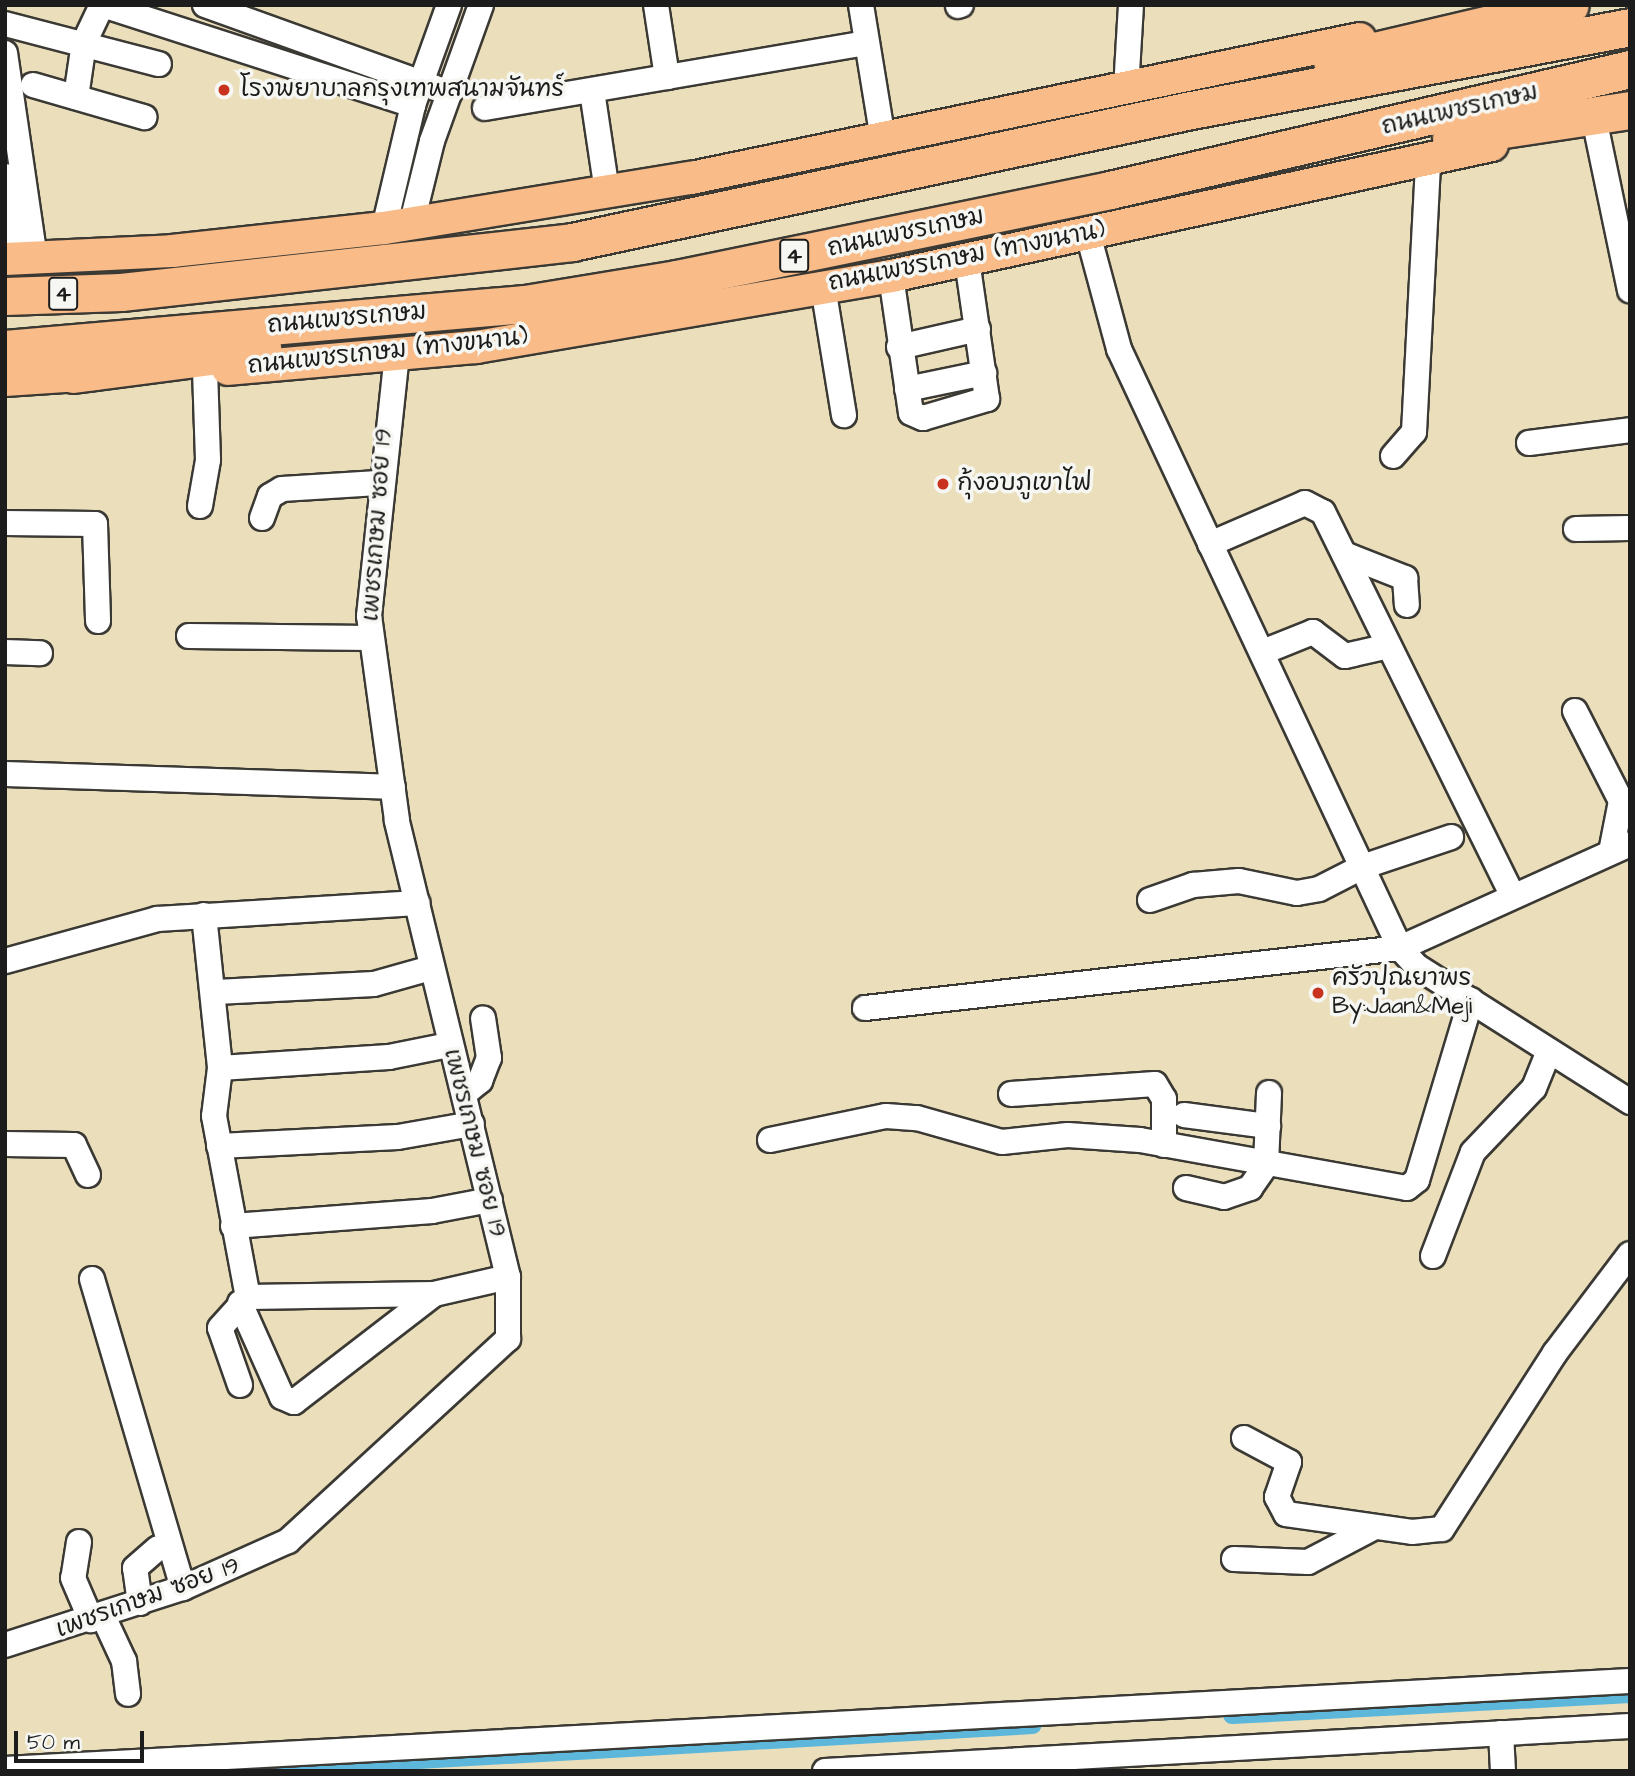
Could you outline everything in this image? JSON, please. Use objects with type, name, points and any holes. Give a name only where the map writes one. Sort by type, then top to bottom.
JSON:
[{"type":"highway","points":[[1093,131],[1337,60],[1570,5]]},
{"type":"highway","name":"ถนนเพชรเกษม","points":[[5,296],[121,292],[572,242],[1093,131],[1630,27]]},
{"type":"highway","name":"ถนนเพชรเกษม","points":[[5,349],[525,304],[811,253],[1158,179],[1630,69]]},
{"type":"highway","points":[[1158,179],[1630,113]]},
{"type":"highway","points":[[74,374],[525,304]]},
{"type":"main road","name":"4","points":[[19,258],[398,225],[607,191],[883,140],[1522,5]]},
{"type":"main road","name":"ถนนเพชรเกษม (ทางขนาน)","points":[[5,380],[74,374],[205,370],[397,355],[891,276],[1428,162],[1630,113]]},
{"type":"street","points":[[76,97],[84,43],[103,5],[413,105]]},
{"type":"street","points":[[205,5],[450,93]]},
{"type":"street","points":[[398,225],[413,105],[449,5]]},
{"type":"street","points":[[398,225],[481,5]]},
{"type":"street","points":[[656,5],[667,76]]},
{"type":"street","points":[[861,5],[883,140]]},
{"type":"street","points":[[1126,89],[1131,5]]},
{"type":"street","points":[[5,24],[159,64]]},
{"type":"street","points":[[279,62],[288,33]]},
{"type":"street","points":[[485,108],[866,43]]},
{"type":"street","points":[[5,53],[19,258]]},
{"type":"street","points":[[33,85],[144,117]]},
{"type":"street","points":[[592,91],[607,191]]},
{"type":"street","points":[[1595,123],[1630,290]]},
{"type":"street","points":[[1393,456],[1414,432],[1428,162]]},
{"type":"street","points":[[5,176],[19,258]]},
{"type":"street","points":[[1088,234],[1119,349],[1400,948],[1416,966],[1471,1000],[1548,1054],[1630,1102]]},
{"type":"street","points":[[891,276],[899,348],[907,389],[984,373],[967,260]]},
{"type":"street","points":[[823,287],[844,415]]},
{"type":"street","points":[[899,348],[978,330]]},
{"type":"street","name":"เพชรเกษม ซอย 19","points":[[5,1645],[97,1618],[183,1588],[288,1541],[495,1354],[511,1326],[508,1277],[472,1124],[430,968],[393,788],[371,638],[378,483],[397,355]]},
{"type":"street","points":[[200,506],[208,460],[205,370]]},
{"type":"street","points":[[1528,443],[1630,430]]},
{"type":"street","points":[[262,518],[270,496],[282,489],[378,483]]},
{"type":"street","points":[[1210,544],[1312,503],[1324,512],[1513,897]]},
{"type":"street","points":[[5,523],[95,524],[98,621]]},
{"type":"street","points":[[1576,529],[1630,528]]},
{"type":"street","points":[[1344,554],[1405,578],[1407,605]]},
{"type":"street","points":[[1263,652],[1313,632],[1346,656],[1389,646]]},
{"type":"street","points":[[189,636],[371,638]]},
{"type":"street","points":[[5,652],[40,653]]},
{"type":"street","points":[[865,1008],[1400,948],[1621,848],[1621,801],[1575,711]]},
{"type":"street","points":[[5,774],[393,788]]},
{"type":"street","points":[[1150,900],[1194,885],[1239,881],[1308,891],[1362,867],[1451,837]]},
{"type":"street","points":[[5,961],[158,919],[418,903]]},
{"type":"street","points":[[204,915],[207,976],[216,992],[220,1068],[213,1098],[219,1146],[244,1300],[282,1397],[294,1402],[434,1294]]},
{"type":"street","points":[[216,992],[374,984],[430,968]]},
{"type":"street","points":[[770,1140],[886,1116],[917,1118],[1002,1142],[1068,1135],[1164,1145],[1389,1189],[1418,1180],[1471,1000]]},
{"type":"street","points":[[464,1094],[480,1081],[489,1058],[483,1018]]},
{"type":"street","points":[[220,1068],[389,1057],[449,1045]]},
{"type":"street","points":[[1433,1256],[1473,1152],[1534,1088],[1548,1054]]},
{"type":"street","points":[[1011,1094],[1155,1084],[1164,1100],[1164,1145]]},
{"type":"street","points":[[1186,1188],[1237,1196],[1266,1165],[1269,1093]]},
{"type":"street","points":[[1185,1115],[1268,1126]]},
{"type":"street","points":[[219,1146],[398,1137],[472,1124]]},
{"type":"street","points":[[5,1144],[74,1145],[88,1175]]},
{"type":"street","points":[[233,1226],[432,1211],[490,1200]]},
{"type":"street","points":[[1244,1438],[1289,1462],[1277,1497],[1286,1514],[1373,1528],[1442,1529],[1555,1353],[1630,1254]]},
{"type":"street","points":[[240,1385],[220,1328],[244,1300],[434,1294],[508,1277]]},
{"type":"street","points":[[92,1279],[183,1588]]},
{"type":"street","points":[[1234,1559],[1308,1562],[1373,1528]]},
{"type":"street","points":[[79,1542],[73,1578],[124,1661],[128,1695]]},
{"type":"street","points":[[139,1603],[135,1568],[158,1548]]},
{"type":"street","points":[[5,1769],[1630,1681]]},
{"type":"street","points":[[825,1771],[1181,1760],[1501,1733],[1630,1726]]},
{"type":"street","points":[[1501,1733],[1503,1771]]},
{"type":"waterway","points":[[1232,1715],[1630,1694]]},
{"type":"waterway","points":[[226,1771],[1033,1725]]},
{"type":"place","name":"โรงพยาบาลกรุงเทพสนามจันทร์","points":[[224,90]]},
{"type":"place","name":"กุ้งอบภูเขาไฟ","points":[[943,484]]},
{"type":"place","name":"ครัวปุณยาพร By:Jaan&Meji","points":[[1318,993]]}]
